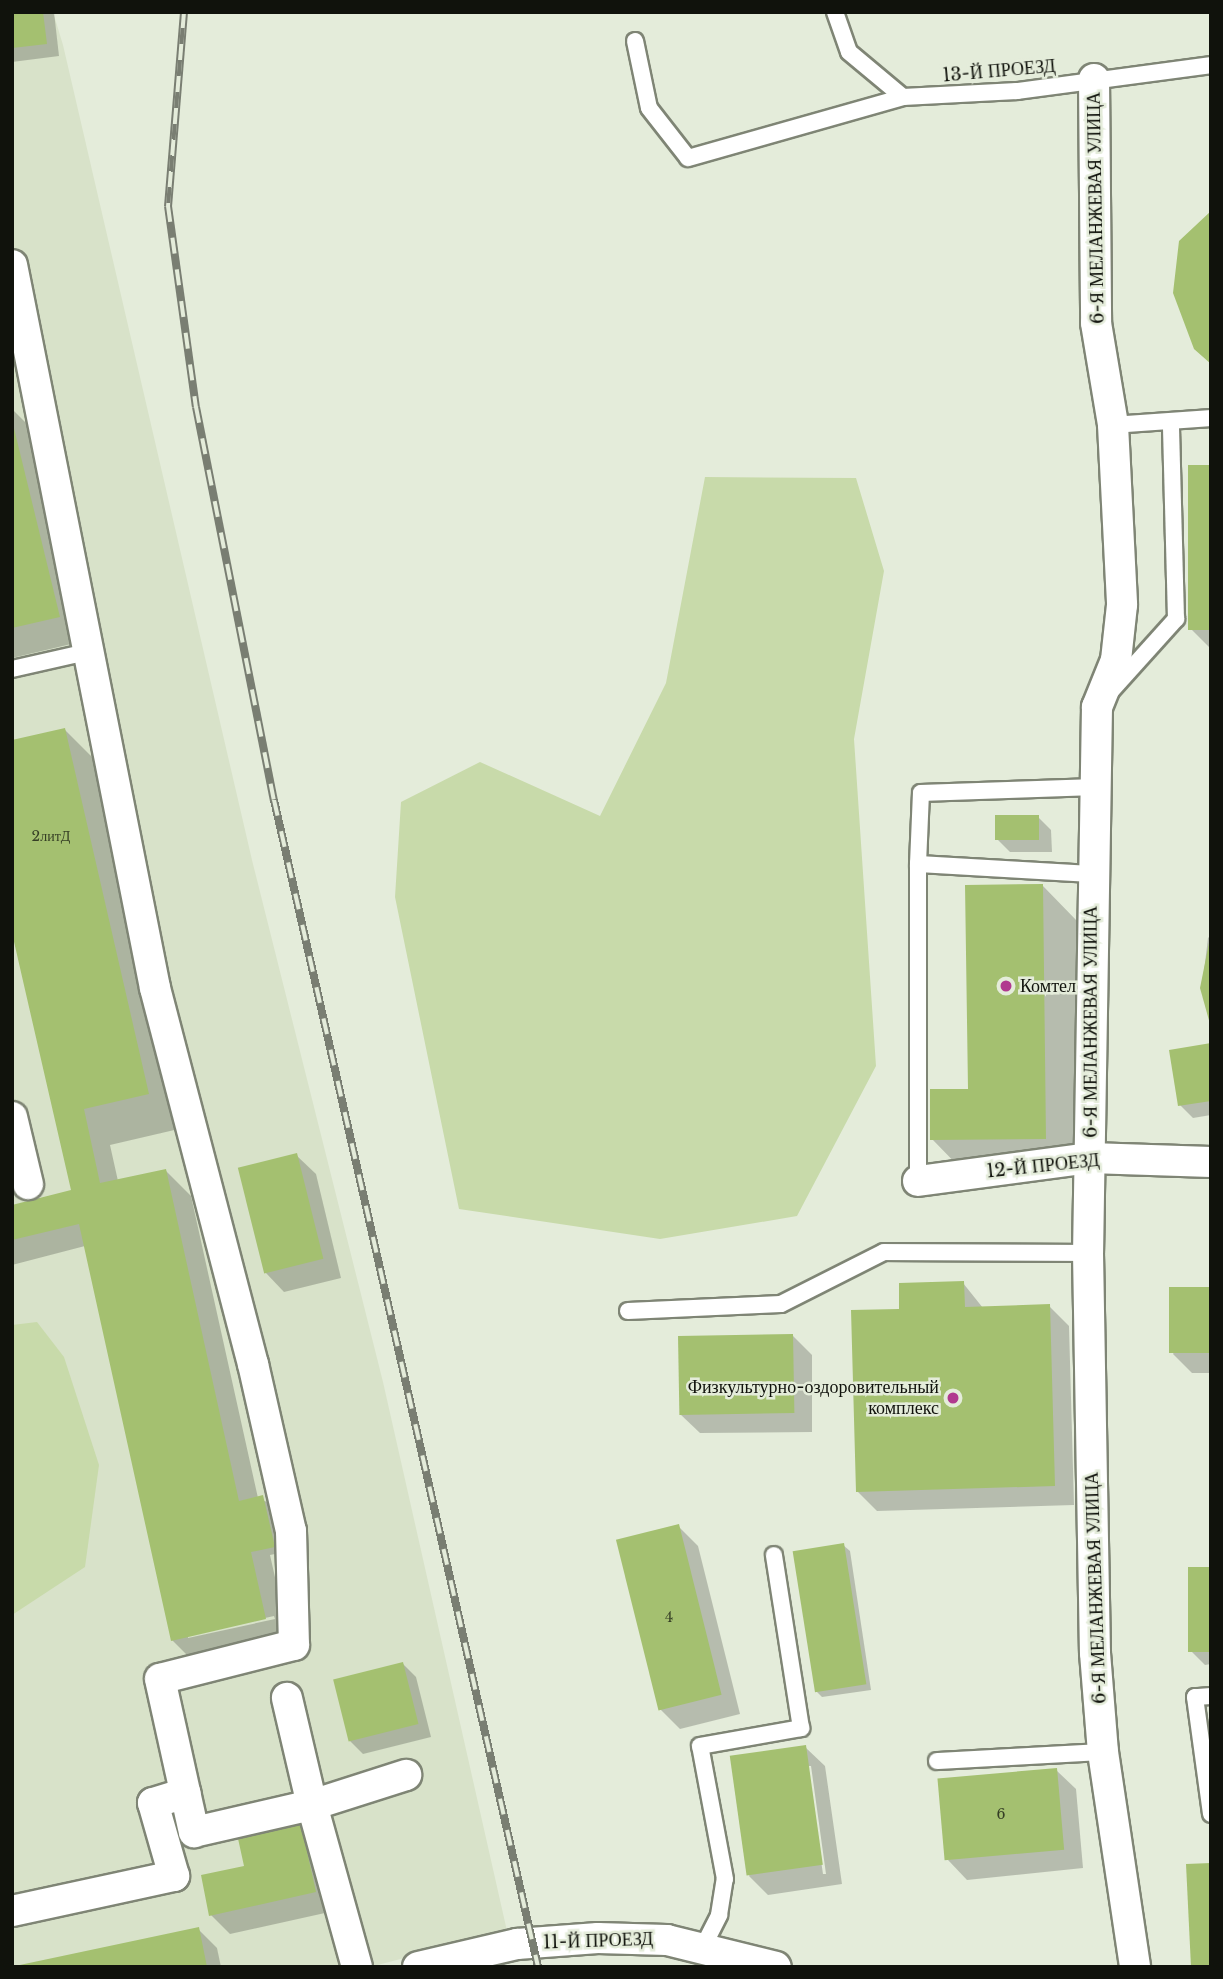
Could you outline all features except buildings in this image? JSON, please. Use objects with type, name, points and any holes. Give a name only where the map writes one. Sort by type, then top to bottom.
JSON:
[{"type":"street","name":"6-Я МЕЛАНЖЕВАЯ УЛИЦА","points":[[1094,79],[1096,323],[1113,425],[1122,605],[1116,660],[1097,707],[1088,1253],[1095,1653],[1103,1752],[1135,1967]]},
{"type":"street","points":[[12,265],[155,988],[253,1364],[291,1531],[294,1645],[160,1679],[194,1832],[312,1805],[406,1775]]},
{"type":"street","points":[[12,1117],[28,1184]]},
{"type":"street","name":"12-Й ПРОЕЗД","points":[[918,1181],[1090,1158],[1211,1163]]},
{"type":"street","points":[[287,1699],[312,1805],[356,1967]]},
{"type":"street","points":[[12,1911],[174,1876],[153,1803],[185,1793]]},
{"type":"street","name":"11-Й ПРОЕЗД","points":[[418,1967],[517,1944],[585,1939],[667,1940],[704,1947],[776,1967]]},
{"type":"lane","points":[[835,12],[849,52],[903,97]]},
{"type":"lane","name":"13-Й ПРОЕЗД","points":[[635,41],[649,108],[688,158],[903,97],[1017,91],[1211,65]]},
{"type":"lane","points":[[1113,425],[1171,423],[1211,418]]},
{"type":"lane","points":[[1097,707],[1176,619],[1171,423]]},
{"type":"lane","points":[[12,669],[87,652]]},
{"type":"lane","points":[[918,1181],[918,864],[921,793],[1095,787]]},
{"type":"lane","points":[[918,864],[1093,874]]},
{"type":"lane","points":[[628,1311],[781,1304],[884,1252],[1088,1253]]},
{"type":"lane","points":[[704,1947],[719,1915],[725,1879],[700,1746],[801,1728],[774,1555]]},
{"type":"lane","points":[[1211,1696],[1195,1697],[1211,1814]]},
{"type":"lane","points":[[937,1761],[1103,1752]]},
{"type":"shaded area","points":[[12,12],[53,12],[63,45],[252,860],[383,1382],[507,1931],[370,1967],[12,1967]]},
{"type":"green space","points":[[705,477],[856,478],[884,571],[854,739],[876,1066],[797,1216],[660,1239],[459,1209],[395,897],[401,802],[480,762],[600,816],[666,683]]},
{"type":"green space","points":[[37,1322],[64,1357],[99,1465],[85,1567],[12,1615],[12,1325]]},
{"type":"railway","points":[[184,12],[168,206],[196,407],[274,800],[538,1967]]},
{"type":"place","name":"Комтел","points":[[1006,986]]},
{"type":"place","name":"Физкультурно-оздоровительный комплекс","points":[[953,1398]]}]
